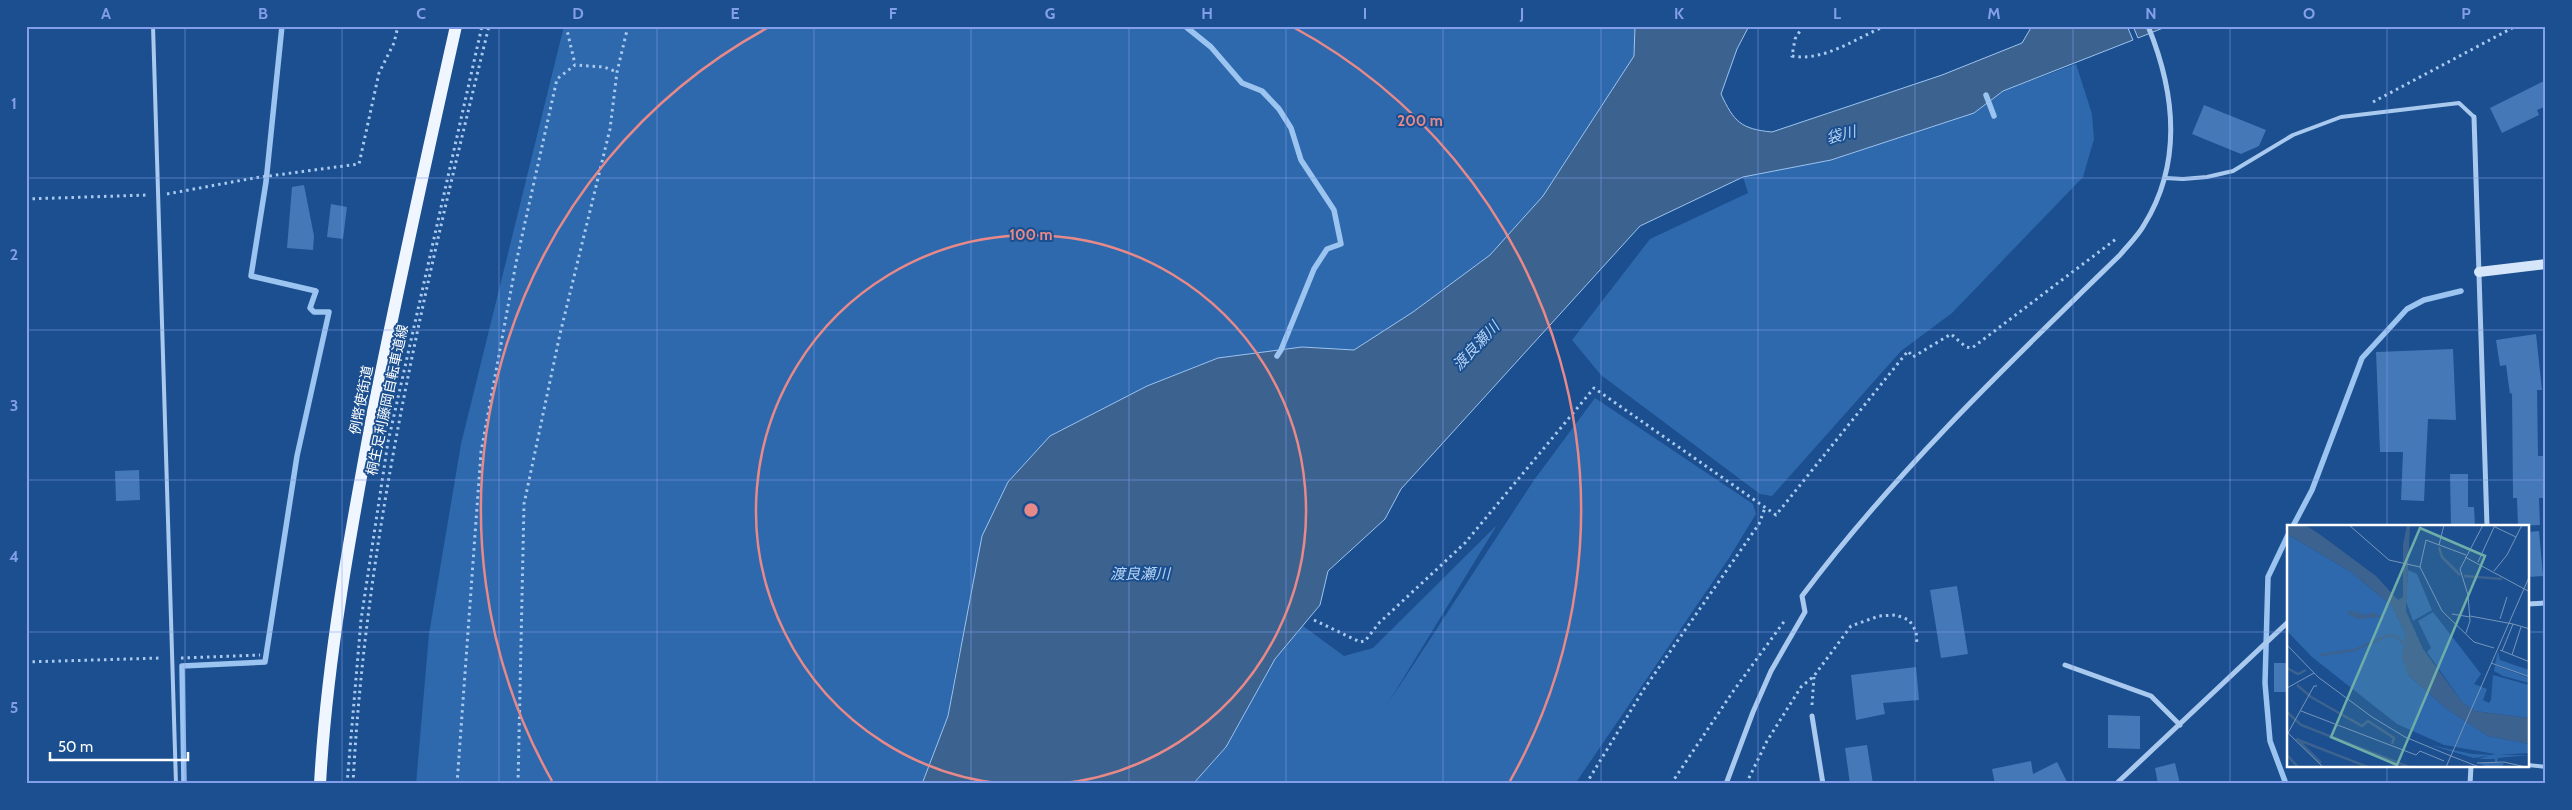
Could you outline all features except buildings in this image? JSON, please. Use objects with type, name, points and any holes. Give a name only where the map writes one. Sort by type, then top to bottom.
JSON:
[{"type":"main road","name":"例幣使街道","points":[[320,784],[333,650],[357,497],[415,209],[456,26]]},
{"type":"street","points":[[1726,784],[1771,671],[1805,612],[1802,596],[1874,507],[1946,428],[2120,254],[2143,226],[2155,204],[2165,178],[2172,137],[2166,78],[2148,26]]},
{"type":"street","points":[[2474,117],[2487,525]]},
{"type":"street","points":[[2479,272],[2546,264]]},
{"type":"street","points":[[2530,604],[2546,604]]},
{"type":"street","points":[[2116,784],[2287,623]]},
{"type":"street","points":[[2065,665],[2151,696],[2180,725]]},
{"type":"street","points":[[1812,716],[1823,784]]},
{"type":"street","points":[[2470,784],[2472,768]]},
{"type":"lane","points":[[153,26],[160,195],[176,784]]},
{"type":"lane","points":[[2165,178],[2207,177],[2233,171],[2293,135],[2341,117],[2459,103],[2474,117]]},
{"type":"lane","points":[[2530,765],[2546,766]]},
{"type":"path","points":[[26,199],[160,195],[254,178],[359,164],[379,73],[394,43],[398,26]]},
{"type":"path","name":"桐生足利藤岡自転車道線","points":[[347,784],[361,620],[388,442],[482,26]]},
{"type":"path","points":[[353,784],[356,728],[367,621],[400,422],[432,270],[488,26]]},
{"type":"path","points":[[566,26],[575,65]]},
{"type":"path","points":[[518,784],[524,504],[560,334],[610,129],[617,72],[628,26]]},
{"type":"path","points":[[1803,26],[1796,39],[1792,56],[1806,58],[1820,55],[1885,26]]},
{"type":"path","points":[[2371,102],[2516,26]]},
{"type":"path","points":[[457,784],[481,452],[516,263],[557,79],[575,65],[604,66],[617,72]]},
{"type":"path","points":[[1314,620],[1360,642],[1365,641],[1380,623],[1465,543],[1594,388],[1776,515],[1908,351],[1913,357],[1951,334],[1966,347],[1972,348],[2129,229],[2143,226]]},
{"type":"path","points":[[1586,784],[1644,689],[1759,524],[1765,508]]},
{"type":"path","points":[[1671,784],[1732,693],[1802,596]]},
{"type":"path","points":[[1746,784],[1767,741],[1801,687],[1814,676],[1851,626],[1878,616],[1896,615],[1909,620],[1916,631],[1917,644]]},
{"type":"path","points":[[26,662],[260,655]]},
{"type":"path","points":[[1812,716],[1814,676]]},
{"type":"shaded area","points":[[564,26],[1635,26],[1634,56],[1543,196],[1490,255],[1413,312],[1354,350],[1302,347],[1218,358],[1147,386],[1050,436],[1008,482],[958,657],[948,716],[922,784],[416,784],[429,634],[461,444]]},
{"type":"shaded area","points":[[2076,64],[2092,114],[2094,139],[2083,177],[1952,313],[1901,351],[1772,496],[1760,494],[1601,375],[1572,340],[1650,239],[1748,193],[1743,177],[1831,160],[1974,113],[2003,91]]},
{"type":"shaded area","points":[[1595,398],[1753,504],[1756,514],[1729,558],[1575,784],[1193,784],[1226,747],[1275,659],[1303,626],[1344,656],[1373,648],[1497,525],[1387,705],[1534,480]]},
{"type":"water","name":"渡良瀬川","points":[[1635,26],[1749,26],[1737,49],[1721,94],[1730,111],[1740,122],[1753,129],[1772,132],[1942,75],[2022,43],[2032,26],[2127,26],[2133,40],[2003,91],[1974,113],[1831,160],[1743,177],[1640,226],[1401,489],[1385,519],[1328,571],[1320,605],[1275,659],[1226,747],[1193,784],[922,784],[948,716],[982,536],[1008,482],[1050,436],[1147,386],[1218,358],[1302,347],[1354,350],[1413,312],[1490,255],[1543,196],[1634,56]]},
{"type":"water","points":[[2133,26],[2168,26],[2138,38]]},
{"type":"waterway","points":[[184,784],[182,666],[265,662],[297,456],[329,312],[314,312],[310,308],[316,291],[251,276],[266,182],[282,26]]},
{"type":"waterway","points":[[1185,26],[1211,47],[1242,83],[1262,91],[1279,109],[1291,128],[1301,160],[1334,210],[1341,244],[1327,249],[1314,269],[1277,356]]},
{"type":"waterway","points":[[1986,95],[1994,116]]},
{"type":"waterway","points":[[2294,525],[2312,490],[2362,358],[2407,309],[2424,300],[2461,291]]},
{"type":"waterway","points":[[2286,784],[2270,741],[2265,683],[2268,577],[2287,537]]},
{"type":"water label","name":"袋川","points":[[1841,135]]}]
